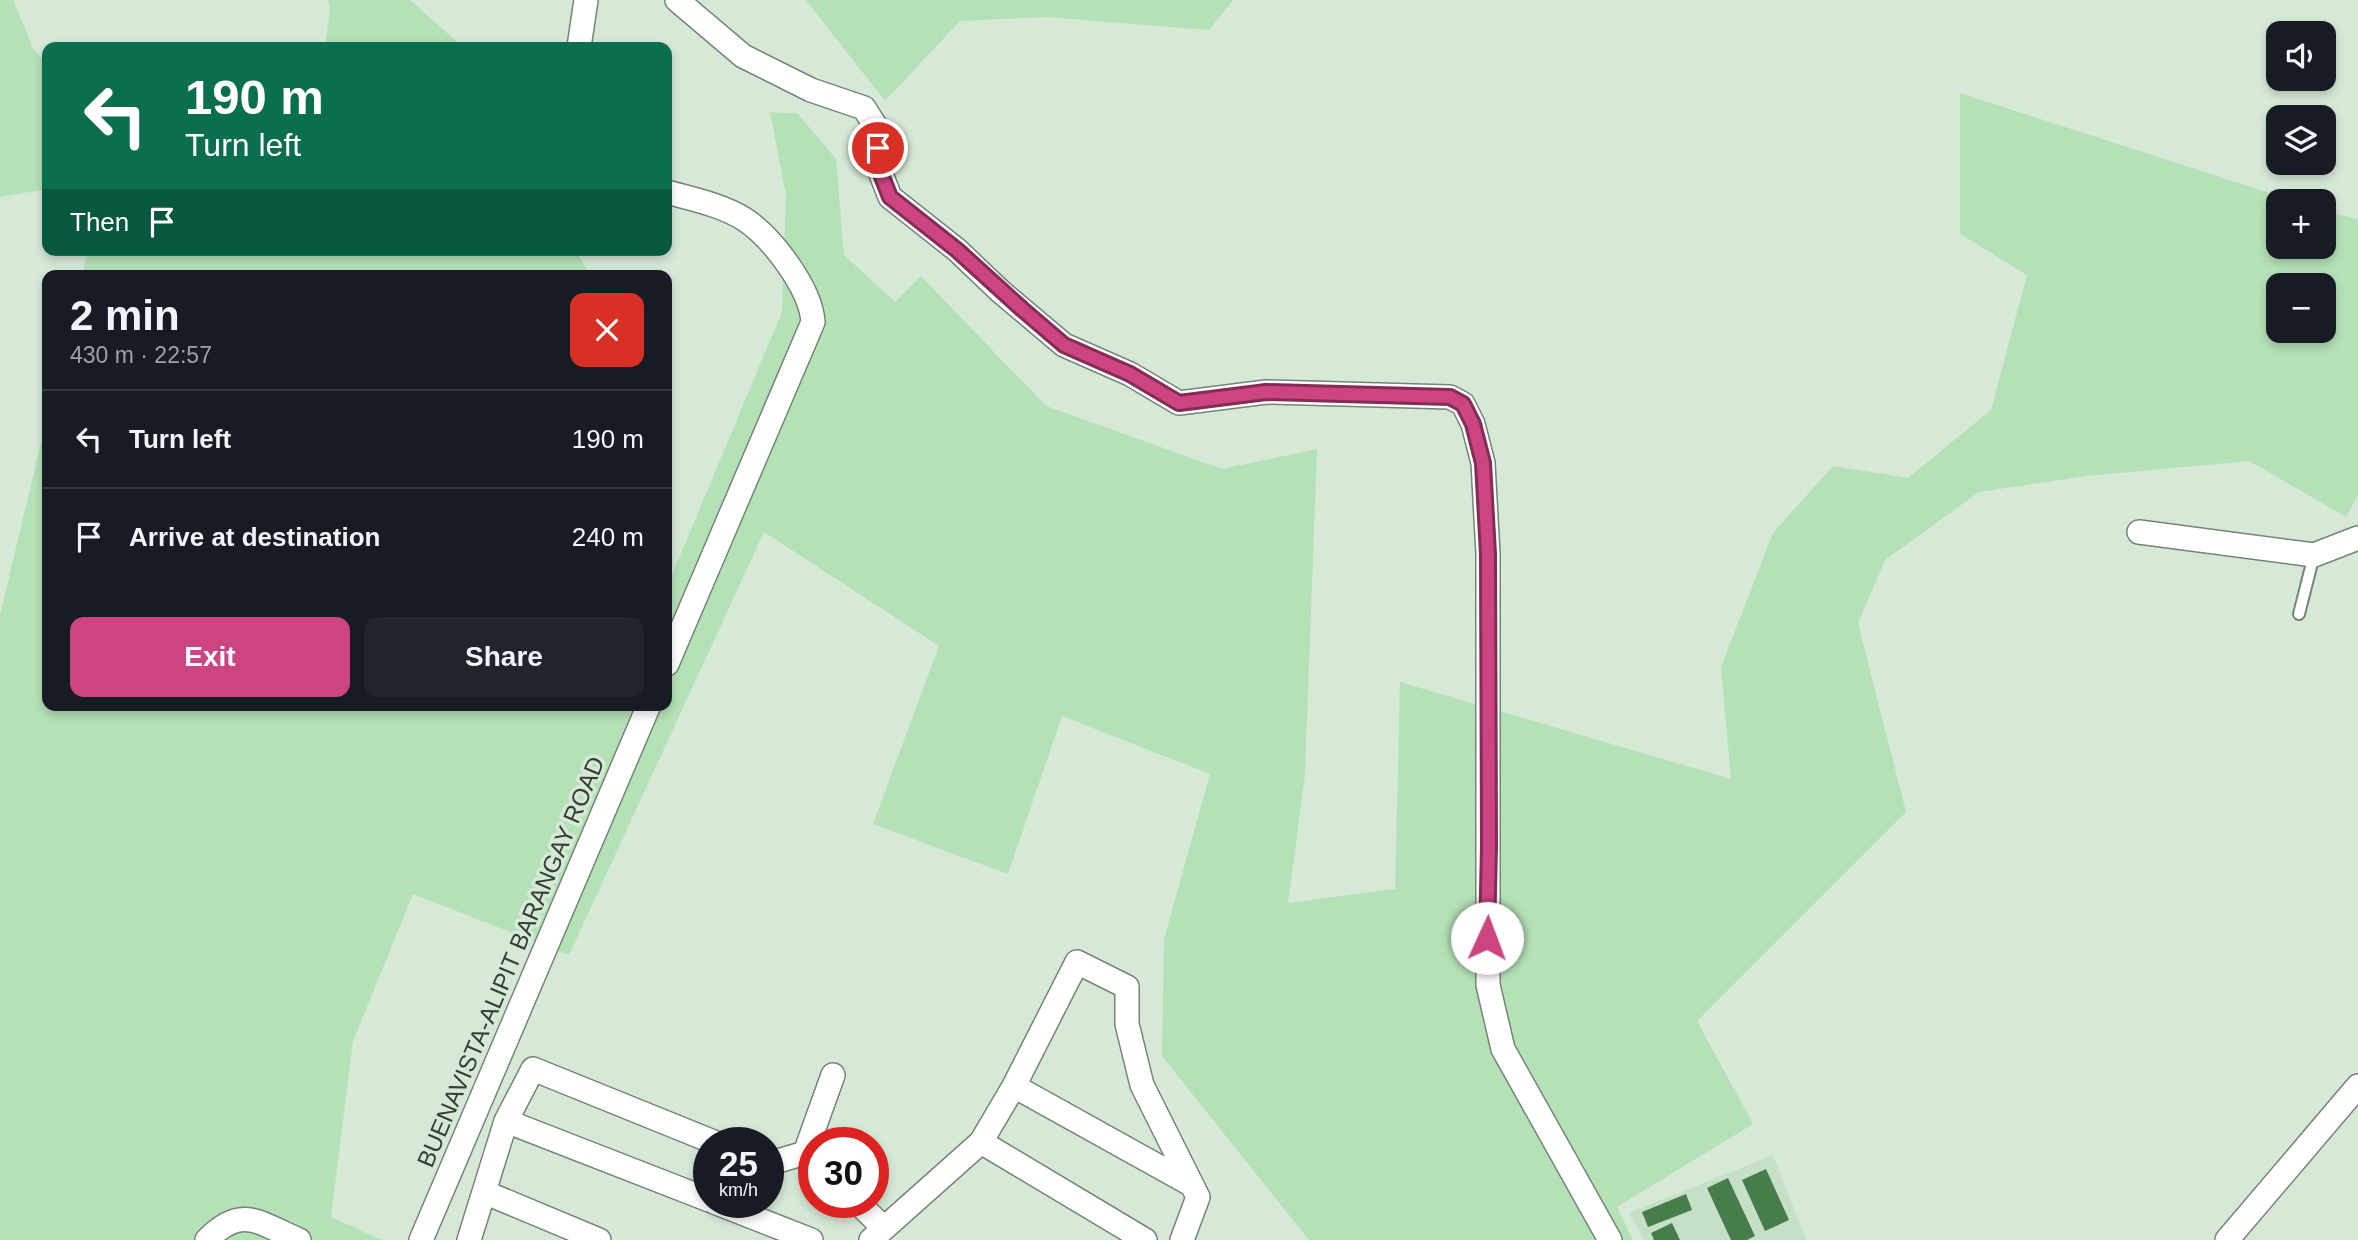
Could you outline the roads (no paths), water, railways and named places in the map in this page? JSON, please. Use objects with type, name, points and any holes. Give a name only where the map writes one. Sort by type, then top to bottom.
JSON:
[{"type":"street","points":[[580,42],[586,0]]},
{"type":"street","points":[[677,0],[743,56],[811,90],[864,108],[876,127],[877,164],[890,197],[957,250],[1000,291],[1064,345],[1130,374],[1179,403],[1266,392],[1450,397],[1463,404],[1473,424],[1483,463],[1487,541],[1488,985],[1503,1049],[1610,1240]]},
{"type":"street","points":[[672,194],[745,219],[791,268],[806,293],[812,308],[813,322],[672,652]]},
{"type":"street","points":[[2139,532],[2314,555],[2358,538]]},
{"type":"street","name":"BUENAVISTA-ALIPIT BARANGAY ROAD","points":[[421,1240],[646,711]]},
{"type":"street","points":[[867,1218],[877,1234],[981,1142],[1014,1086],[1077,962],[1128,987],[1126,1024],[1142,1085],[1198,1196],[1182,1240]]},
{"type":"street","points":[[469,1240],[506,1121],[533,1069],[693,1134]]},
{"type":"street","points":[[818,1127],[833,1075]]},
{"type":"street","points":[[1014,1086],[1192,1185]]},
{"type":"street","points":[[2227,1240],[2358,1086]]},
{"type":"street","points":[[506,1121],[693,1194]]},
{"type":"street","points":[[981,1142],[1109,1232],[1145,1240]]},
{"type":"street","points":[[484,1192],[599,1240]]},
{"type":"street","points":[[207,1240],[225,1223],[239,1218],[254,1221],[299,1240]]},
{"type":"street","points":[[755,1218],[811,1240]]},
{"type":"lane","points":[[2299,614],[2314,555]]}]
